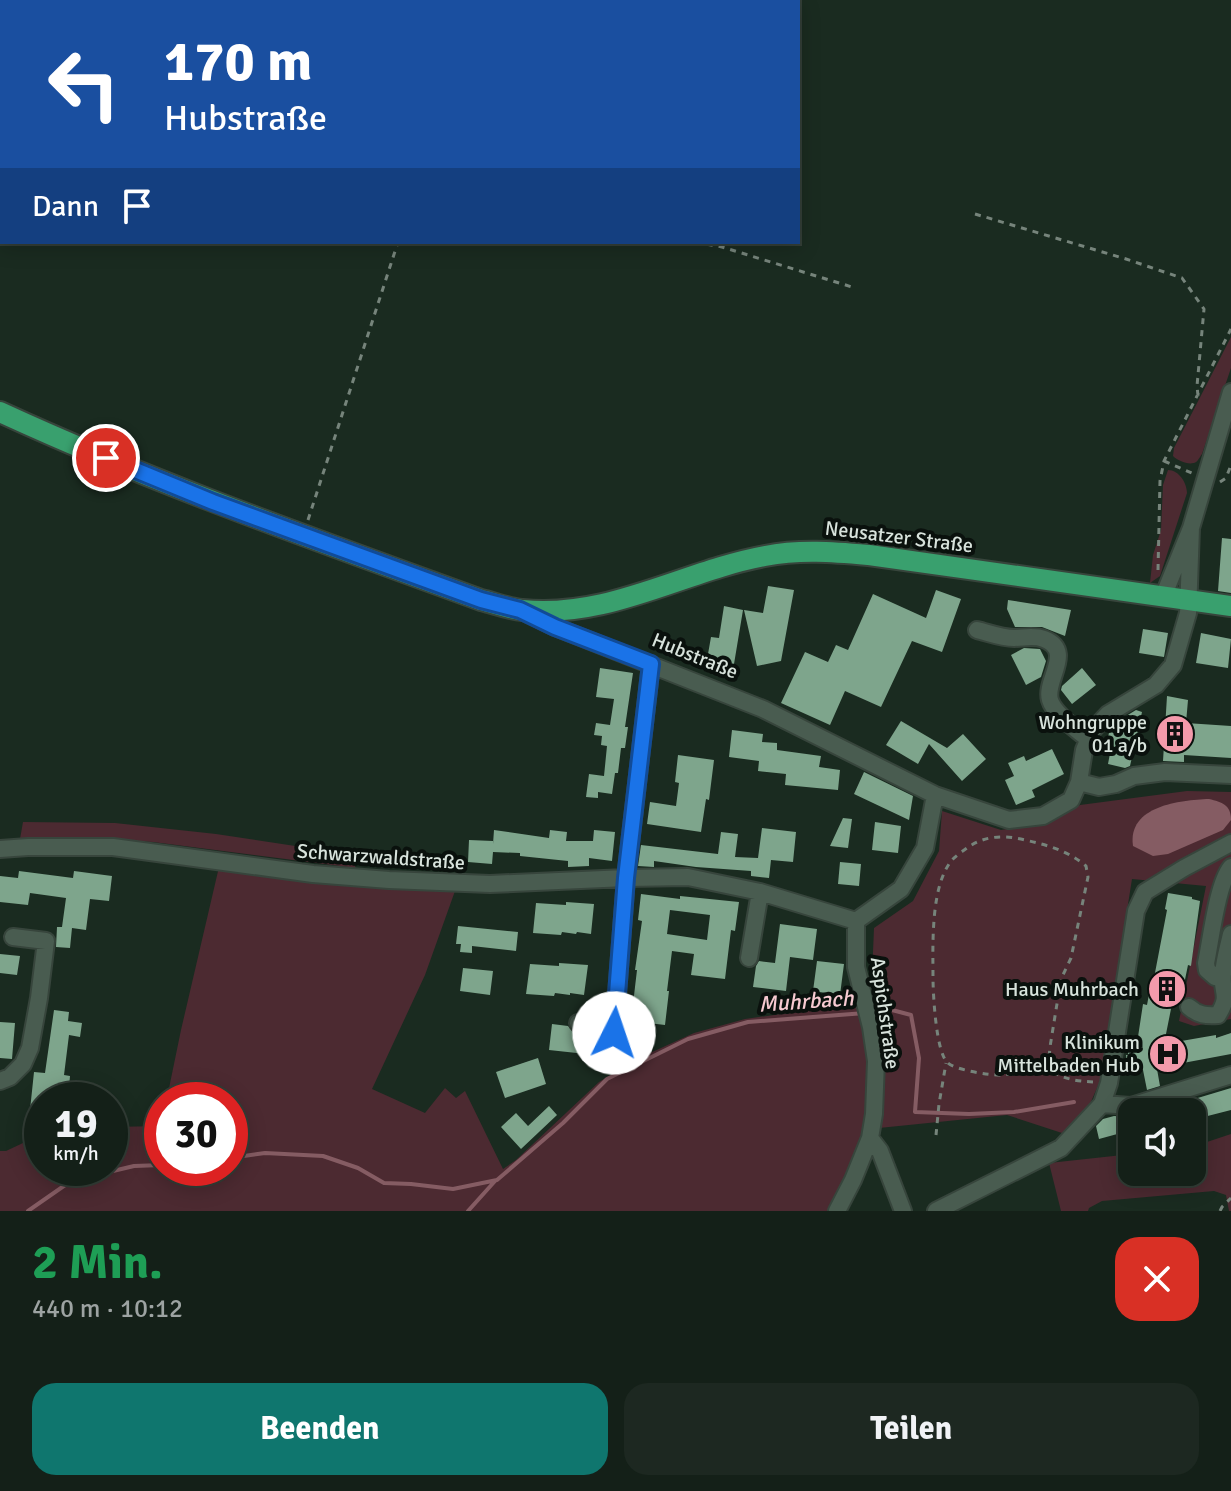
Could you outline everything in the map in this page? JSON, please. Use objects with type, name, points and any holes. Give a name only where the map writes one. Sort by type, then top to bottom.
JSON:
[{"type":"main road","name":"Hubstraße","points":[[0,412],[213,502],[481,600],[520,610]]},
{"type":"main road","name":"Neusatzer Straße","points":[[520,610],[561,612],[597,607],[737,562],[767,555],[821,550],[1231,606]]},
{"type":"street","points":[[1163,597],[1191,528],[1231,392]]},
{"type":"street","points":[[1191,528],[1188,613],[1173,665],[1156,685],[1108,714],[1092,731],[1084,750],[1079,782],[1099,787],[1134,776],[1165,772],[1231,775]]},
{"type":"street","name":"Hubstraße","points":[[520,610],[555,627],[763,709],[935,795],[1009,820],[1043,816],[1071,800],[1079,782]]},
{"type":"street","points":[[977,630],[1011,639],[1040,637],[1050,642],[1059,658],[1048,692],[1051,704],[1088,739]]},
{"type":"street","points":[[578,1023],[602,1021],[618,1037],[626,878],[651,664]]},
{"type":"street","points":[[856,921],[901,889],[925,848],[935,795]]},
{"type":"street","points":[[936,1211],[1061,1148],[1102,1104],[1109,1083],[1136,911],[1145,892],[1231,843]]},
{"type":"street","name":"Schwarzwaldstraße","points":[[0,849],[113,847],[313,874],[389,880],[490,884],[688,877],[760,892],[856,921]]},
{"type":"street","points":[[1222,978],[1215,977],[1207,970],[1206,963],[1222,884],[1231,867]]},
{"type":"street","points":[[749,958],[760,892]]},
{"type":"street","name":"Aspichstraße","points":[[837,1211],[870,1138],[874,1114],[876,1061],[856,967],[856,921]]},
{"type":"street","points":[[1189,1007],[1207,1016],[1218,1015],[1228,1006],[1230,994],[1222,978],[1231,934]]},
{"type":"street","points":[[0,1081],[10,1077],[23,1064],[30,1048],[46,941],[13,937]]},
{"type":"street","points":[[1102,1104],[1131,1106],[1231,1075]]},
{"type":"street","points":[[870,1138],[880,1151],[903,1211]]},
{"type":"path","points":[[975,214],[1182,278],[1204,309],[1198,396]]},
{"type":"path","points":[[303,535],[397,244]]},
{"type":"path","points":[[706,244],[852,287]]},
{"type":"path","points":[[1163,597],[1157,564],[1160,481],[1164,461],[1231,329]]},
{"type":"path","points":[[1164,461],[1204,478]]},
{"type":"path","points":[[936,1135],[946,1062],[941,1051],[933,992],[933,935],[937,899],[951,860],[986,838],[1019,838],[1053,846],[1075,856],[1086,866],[1088,877],[1071,958],[1061,979],[1048,1069]]},
{"type":"path","points":[[946,1062],[956,1068],[1000,1075],[1048,1069],[1062,1078],[1075,1081],[1109,1083]]},
{"type":"path","points":[[1220,1211],[1231,1198]]},
{"type":"shaded area","points":[[1231,337],[1231,368],[1202,454],[1193,463],[1181,461],[1173,456],[1174,448]]},
{"type":"shaded area","points":[[1168,470],[1182,478],[1187,493],[1160,576],[1150,583],[1153,555],[1161,530],[1163,485]]},
{"type":"shaded area","points":[[1187,791],[1231,792],[1231,1019],[1194,1026],[1179,1021],[1206,886],[1132,879],[1100,1081],[1087,1111],[1062,1133],[1007,1115],[879,1128],[871,1001],[874,928],[913,901],[939,851],[942,811],[1001,830],[1045,823],[1080,805]]},
{"type":"shaded area","points":[[1209,799],[1222,803],[1229,811],[1231,820],[1223,830],[1168,854],[1153,856],[1133,846],[1133,833],[1138,822],[1147,814],[1171,804]]},
{"type":"shaded area","points":[[23,822],[115,823],[216,834],[348,854],[356,868],[153,842],[20,839]]},
{"type":"shaded area","points":[[219,867],[354,885],[455,891],[425,975],[372,1089],[425,1113],[445,1088],[456,1098],[465,1091],[503,1169],[599,1082],[639,1058],[694,1033],[745,1019],[860,1003],[869,1047],[866,1130],[860,1151],[830,1211],[0,1211],[0,1151],[24,1143],[24,1186],[128,1186],[128,1127],[144,1126],[144,1186],[248,1186],[248,1082],[170,1082]]},
{"type":"shaded area","points":[[1231,1134],[1231,1211],[1226,1195],[1214,1191],[1102,1201],[1088,1211],[1061,1211],[1049,1163],[1118,1156],[1118,1186],[1206,1186],[1206,1142]]},
{"type":"building","points":[[1222,538],[1231,539],[1231,593],[1218,591]]},
{"type":"building","points":[[768,586],[794,590],[781,661],[757,666],[744,610],[763,613]]},
{"type":"building","points":[[936,590],[961,599],[942,652],[912,641],[881,707],[845,691],[830,725],[781,703],[805,652],[828,662],[836,645],[848,650],[873,594],[926,618]]},
{"type":"building","points":[[1008,600],[1071,610],[1065,636],[1042,627],[1015,627],[1007,609]]},
{"type":"building","points":[[724,606],[743,610],[732,676],[705,671],[711,637],[719,638]]},
{"type":"building","points":[[1143,629],[1168,633],[1164,657],[1139,653]]},
{"type":"building","points":[[1201,633],[1231,639],[1228,668],[1196,663]]},
{"type":"building","points":[[1024,648],[1040,649],[1046,661],[1041,677],[1026,685],[1011,655]]},
{"type":"building","points":[[600,668],[633,673],[625,748],[621,748],[618,773],[615,773],[612,794],[598,792],[598,798],[586,797],[589,774],[604,776],[607,746],[601,745],[602,736],[594,735],[596,723],[610,725],[614,699],[596,697]]},
{"type":"building","points":[[1082,668],[1096,685],[1072,704],[1061,690],[1062,686]]},
{"type":"building","points":[[1167,696],[1188,700],[1186,723],[1231,726],[1231,758],[1184,755],[1184,762],[1163,761]]},
{"type":"building","points":[[1136,710],[1142,712],[1130,766],[1125,768],[1108,764],[1111,748],[1106,747],[1110,728],[1116,728],[1118,721]]},
{"type":"building","points":[[901,721],[947,748],[963,734],[986,759],[962,781],[929,744],[918,764],[886,745]]},
{"type":"building","points":[[732,730],[763,734],[762,742],[777,743],[777,750],[821,756],[819,767],[840,770],[838,790],[785,785],[786,774],[758,771],[759,761],[729,757]]},
{"type":"building","points":[[1052,749],[1064,774],[1032,790],[1035,797],[1016,805],[1005,780],[1014,776],[1008,763],[1024,756],[1026,761]]},
{"type":"building","points":[[678,755],[714,760],[701,832],[647,824],[650,802],[676,806]]},
{"type":"building","points":[[864,772],[913,796],[909,820],[854,794]]},
{"type":"building","points":[[843,818],[852,819],[848,848],[830,846]]},
{"type":"building","points":[[875,822],[901,826],[898,853],[872,850]]},
{"type":"building","points":[[762,828],[796,832],[793,862],[771,860],[769,878],[751,876],[751,871],[654,861],[654,867],[638,866],[641,845],[718,854],[721,832],[738,834],[735,857],[758,858]]},
{"type":"building","points":[[494,830],[549,838],[550,830],[567,832],[566,841],[593,841],[594,830],[615,832],[612,861],[589,858],[589,866],[568,867],[568,861],[493,852],[492,864],[468,862],[469,840],[493,841],[493,844]]},
{"type":"building","points":[[840,862],[861,864],[859,886],[838,884]]},
{"type":"building","points":[[19,871],[73,878],[74,871],[112,876],[109,901],[90,899],[86,930],[72,928],[70,948],[56,947],[57,927],[62,927],[66,898],[30,893],[28,905],[0,902],[0,876],[18,878]]},
{"type":"building","name":"Haus Muhrbach","points":[[1168,893],[1200,901],[1191,966],[1188,965],[1181,999],[1173,999],[1164,1044],[1216,1035],[1216,1038],[1231,1033],[1231,1054],[1157,1069],[1160,1086],[1147,1090],[1143,1070],[1131,1072],[1126,1055],[1128,1051],[1136,1050],[1143,1004],[1147,1005],[1154,978]]},
{"type":"building","points":[[641,894],[739,902],[735,931],[731,930],[725,979],[691,975],[694,954],[672,951],[665,1025],[631,1021],[642,921],[638,920]],"holes":[[[670,910],[710,915],[707,940],[667,934]]]},
{"type":"building","points":[[566,902],[594,904],[591,934],[533,933],[536,903],[566,905]]},
{"type":"building","points":[[780,924],[817,929],[813,960],[790,957],[786,991],[753,987],[759,961],[775,963]]},
{"type":"building","points":[[458,926],[518,932],[516,951],[472,946],[472,953],[460,952],[461,944],[456,944]]},
{"type":"building","points":[[0,954],[20,956],[17,975],[0,973]]},
{"type":"building","points":[[817,961],[844,964],[840,995],[813,991]]},
{"type":"building","points":[[559,963],[588,965],[584,995],[526,994],[530,964],[559,966]]},
{"type":"building","points":[[463,968],[493,971],[490,995],[460,991]]},
{"type":"building","points":[[54,1010],[69,1012],[68,1021],[82,1023],[80,1037],[69,1035],[64,1075],[70,1076],[70,1082],[33,1082],[34,1072],[45,1073]]},
{"type":"building","points":[[0,1022],[15,1023],[12,1059],[0,1058]]},
{"type":"building","points":[[552,1024],[568,1026],[574,1033],[588,1033],[586,1054],[549,1050]]},
{"type":"building","points":[[538,1058],[546,1084],[505,1098],[496,1072]]},
{"type":"building","points":[[1231,1088],[1231,1110],[1206,1116],[1206,1098],[1198,1098]]},
{"type":"building","points":[[549,1106],[557,1115],[521,1149],[501,1127],[516,1113],[528,1126]]},
{"type":"building","points":[[1118,1116],[1118,1134],[1099,1139],[1096,1126],[1103,1119]]},
{"type":"waterway","name":"Muhrbach","points":[[873,1012],[892,1010],[911,1015],[919,1058],[915,1112],[1014,1112],[1074,1102]]},
{"type":"waterway","name":"Muhrbach","points":[[248,1155],[265,1153],[323,1156],[358,1168],[384,1183],[453,1189],[497,1180],[563,1123],[607,1079],[688,1039],[748,1022],[865,1013]]},
{"type":"waterway","name":"Muhrbach","points":[[28,1211],[71,1181],[144,1166]]},
{"type":"waterway","name":"Muhrbach","points":[[468,1211],[495,1181]]},
{"type":"place","name":"Wohngruppe 01 a/b","points":[[1175,734]]},
{"type":"place","name":"Haus Muhrbach","points":[[1167,989]]},
{"type":"place","name":"Klinikum Mittelbaden Hub","points":[[1168,1054]]},
{"type":"route","points":[[106,458],[213,502],[481,600],[520,610],[651,664],[626,878],[614,1033]]}]
